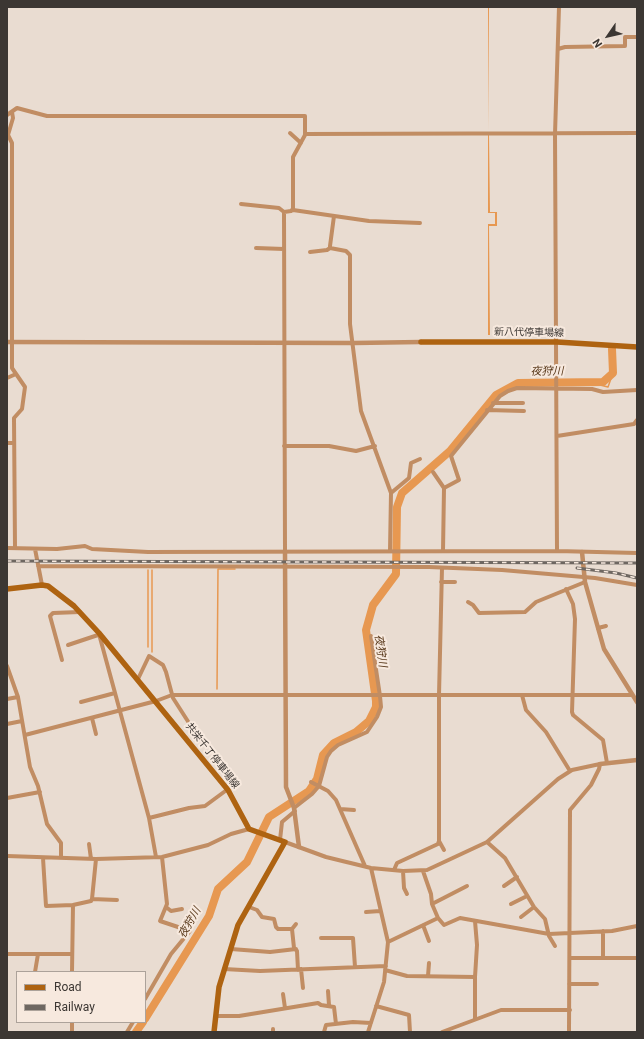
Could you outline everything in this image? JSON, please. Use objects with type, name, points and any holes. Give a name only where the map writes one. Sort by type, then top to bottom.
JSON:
[{"type":"main road","name":"新八代停車場線","points":[[420,342],[557,342],[637,347]]},
{"type":"main road","points":[[7,589],[42,585]]},
{"type":"main road","name":"共栄千丁停車場線","points":[[42,585],[48,586],[80,612],[138,679],[228,789],[252,830]]},
{"type":"main road","points":[[214,1032],[219,987],[238,925],[282,841],[252,830]]},
{"type":"street","points":[[557,551],[555,134],[556,56],[558,49],[559,7]]},
{"type":"street","points":[[558,49],[565,47],[625,46],[625,37],[637,37]]},
{"type":"street","points":[[7,115],[17,108],[47,116],[305,116],[305,134],[293,157],[293,210]]},
{"type":"street","points":[[12,112],[13,118],[8,135],[12,143],[9,166],[10,342],[12,368],[25,387],[22,409],[14,418],[15,548]]},
{"type":"street","points":[[290,133],[301,143]]},
{"type":"street","points":[[305,134],[637,133]]},
{"type":"street","points":[[241,204],[279,208],[284,212]]},
{"type":"street","points":[[284,212],[293,210],[369,221],[420,223]]},
{"type":"street","points":[[284,212],[284,566],[286,787],[294,808],[299,847]]},
{"type":"street","points":[[330,248],[334,216]]},
{"type":"street","points":[[256,248],[284,249]]},
{"type":"street","points":[[310,252],[330,248],[346,251],[350,255],[350,324],[354,343],[361,411],[394,492],[390,551]]},
{"type":"street","points":[[10,342],[420,342]]},
{"type":"street","points":[[7,378],[16,374]]},
{"type":"street","points":[[444,488],[459,480],[451,456],[493,403],[504,393],[513,389],[557,388],[597,389],[603,392],[637,390]]},
{"type":"street","points":[[493,403],[524,403]]},
{"type":"street","points":[[488,410],[524,411]]},
{"type":"street","points":[[557,436],[636,422]]},
{"type":"street","points":[[7,443],[14,443]]},
{"type":"street","points":[[284,446],[329,446],[356,451],[375,446]]},
{"type":"street","points":[[394,492],[409,478],[411,462],[420,459]]},
{"type":"street","points":[[433,472],[444,488],[443,551]]},
{"type":"street","points":[[7,548],[35,549],[85,546],[92,549],[148,552],[557,551],[637,553]]},
{"type":"street","points":[[35,549],[42,585]]},
{"type":"street","points":[[582,552],[585,580],[604,649],[631,695],[637,702]]},
{"type":"street","points":[[38,566],[284,566],[442,568],[502,570],[637,585]]},
{"type":"street","points":[[442,568],[439,695],[439,841],[444,850]]},
{"type":"street","points":[[468,602],[473,604],[479,613],[525,612],[536,602],[585,580]]},
{"type":"street","points":[[441,582],[455,582]]},
{"type":"street","points":[[566,589],[573,604],[574,619],[573,715],[603,740],[607,763]]},
{"type":"street","points":[[62,660],[50,616],[53,613],[80,612]]},
{"type":"street","points":[[598,628],[606,626]]},
{"type":"street","points":[[68,645],[99,634],[149,818],[156,857]]},
{"type":"street","points":[[371,636],[381,707],[373,725],[366,732],[338,745],[331,751],[327,758],[318,786],[312,794],[294,808],[282,822],[282,841],[326,857],[371,868],[423,871],[487,842],[552,784],[570,771],[590,765],[637,760]]},
{"type":"street","points":[[138,679],[149,656],[162,665],[166,672],[172,695],[189,723]]},
{"type":"street","points":[[7,666],[18,697],[28,761],[40,792],[47,824],[60,843],[61,858]]},
{"type":"street","points":[[81,702],[115,693]]},
{"type":"street","points":[[25,735],[156,701],[172,695],[631,695]]},
{"type":"street","points":[[522,695],[526,710],[546,732],[570,771]]},
{"type":"street","points":[[7,699],[18,697]]},
{"type":"street","points":[[92,718],[96,734]]},
{"type":"street","points":[[7,724],[22,721]]},
{"type":"street","points":[[569,1032],[570,810],[591,785],[600,769],[600,764]]},
{"type":"street","points":[[311,782],[332,795],[365,866]]},
{"type":"street","points":[[149,818],[189,808],[205,806],[228,789]]},
{"type":"street","points":[[7,798],[40,792]]},
{"type":"street","points":[[340,810],[354,810]]},
{"type":"street","points":[[7,856],[93,859],[156,857],[208,845],[231,834],[252,830]]},
{"type":"street","points":[[394,870],[397,863],[438,844],[439,841]]},
{"type":"street","points":[[487,842],[505,858],[534,907],[545,920],[549,934],[555,946]]},
{"type":"street","points":[[89,844],[93,859],[92,899]]},
{"type":"street","points":[[146,997],[171,954],[190,932],[183,927],[160,921],[166,907],[162,856]]},
{"type":"street","points":[[43,858],[46,906],[73,905],[90,901],[92,899],[116,900]]},
{"type":"street","points":[[368,1032],[384,982],[388,942],[371,868]]},
{"type":"street","points":[[403,871],[404,888],[407,894]]},
{"type":"street","points":[[423,871],[432,904],[438,918],[444,925],[460,918],[549,934],[603,931],[637,926]]},
{"type":"street","points":[[504,886],[517,877]]},
{"type":"street","points":[[432,904],[467,886]]},
{"type":"street","points":[[512,904],[527,896]]},
{"type":"street","points":[[72,971],[73,905]]},
{"type":"street","points":[[249,906],[257,910],[262,917],[274,919],[276,927],[292,929]]},
{"type":"street","points":[[166,907],[171,911],[182,909]]},
{"type":"street","points":[[521,917],[534,907]]},
{"type":"street","points":[[366,912],[380,911]]},
{"type":"street","points":[[388,942],[438,918]]},
{"type":"street","points":[[475,921],[477,945],[475,1019]]},
{"type":"street","points":[[296,924],[292,929],[303,988]]},
{"type":"street","points":[[423,925],[429,941]]},
{"type":"street","points":[[603,931],[603,958]]},
{"type":"street","points":[[321,938],[353,938],[355,967]]},
{"type":"street","points":[[231,949],[270,952],[296,949]]},
{"type":"street","points":[[7,954],[72,954]]},
{"type":"street","points":[[35,971],[38,954]]},
{"type":"street","points":[[570,958],[637,958]]},
{"type":"street","points":[[428,963],[428,976]]},
{"type":"street","points":[[224,969],[260,971],[355,967],[386,968],[407,976],[475,977]]},
{"type":"street","points":[[569,984],[597,984]]},
{"type":"street","points":[[328,991],[329,1006]]},
{"type":"street","points":[[283,994],[285,1008]]},
{"type":"street","points":[[216,1016],[239,1016],[318,1003],[334,1008],[336,1024]]},
{"type":"street","points":[[376,1006],[409,1015],[410,1032]]},
{"type":"street","points":[[442,1032],[501,1010],[570,1010]]},
{"type":"street","points":[[128,1032],[132,1023]]},
{"type":"street","points":[[324,1032],[325,1026],[336,1024],[371,1023]]},
{"type":"street","points":[[456,1026],[456,1032]]},
{"type":"shaded area","points":[[488,7],[489,7],[488,131]]},
{"type":"shaded area","points":[[488,135],[490,212],[497,212],[497,226],[489,226],[490,335],[488,335],[488,224],[495,224],[495,213],[488,213]]},
{"type":"waterway","name":"夜狩川","points":[[146,1017],[209,916],[218,889],[247,862],[269,817],[309,791],[317,779],[323,755],[334,743],[356,732],[369,721],[376,707],[366,630],[373,605],[396,574],[397,507],[402,493],[450,451],[496,395],[518,383],[603,382],[613,373],[612,349]]},
{"type":"waterway","points":[[596,384],[608,387],[613,373]]},
{"type":"waterway","points":[[217,689],[218,569],[235,569]]},
{"type":"waterway","points":[[148,570],[148,647]]},
{"type":"waterway","points":[[152,570],[152,652]]},
{"type":"waterway","name":"夜狩川","points":[[136,1032],[142,1023]]},
{"type":"railway","points":[[7,561],[637,563]]},
{"type":"railway","points":[[577,568],[616,573],[637,578]]}]
